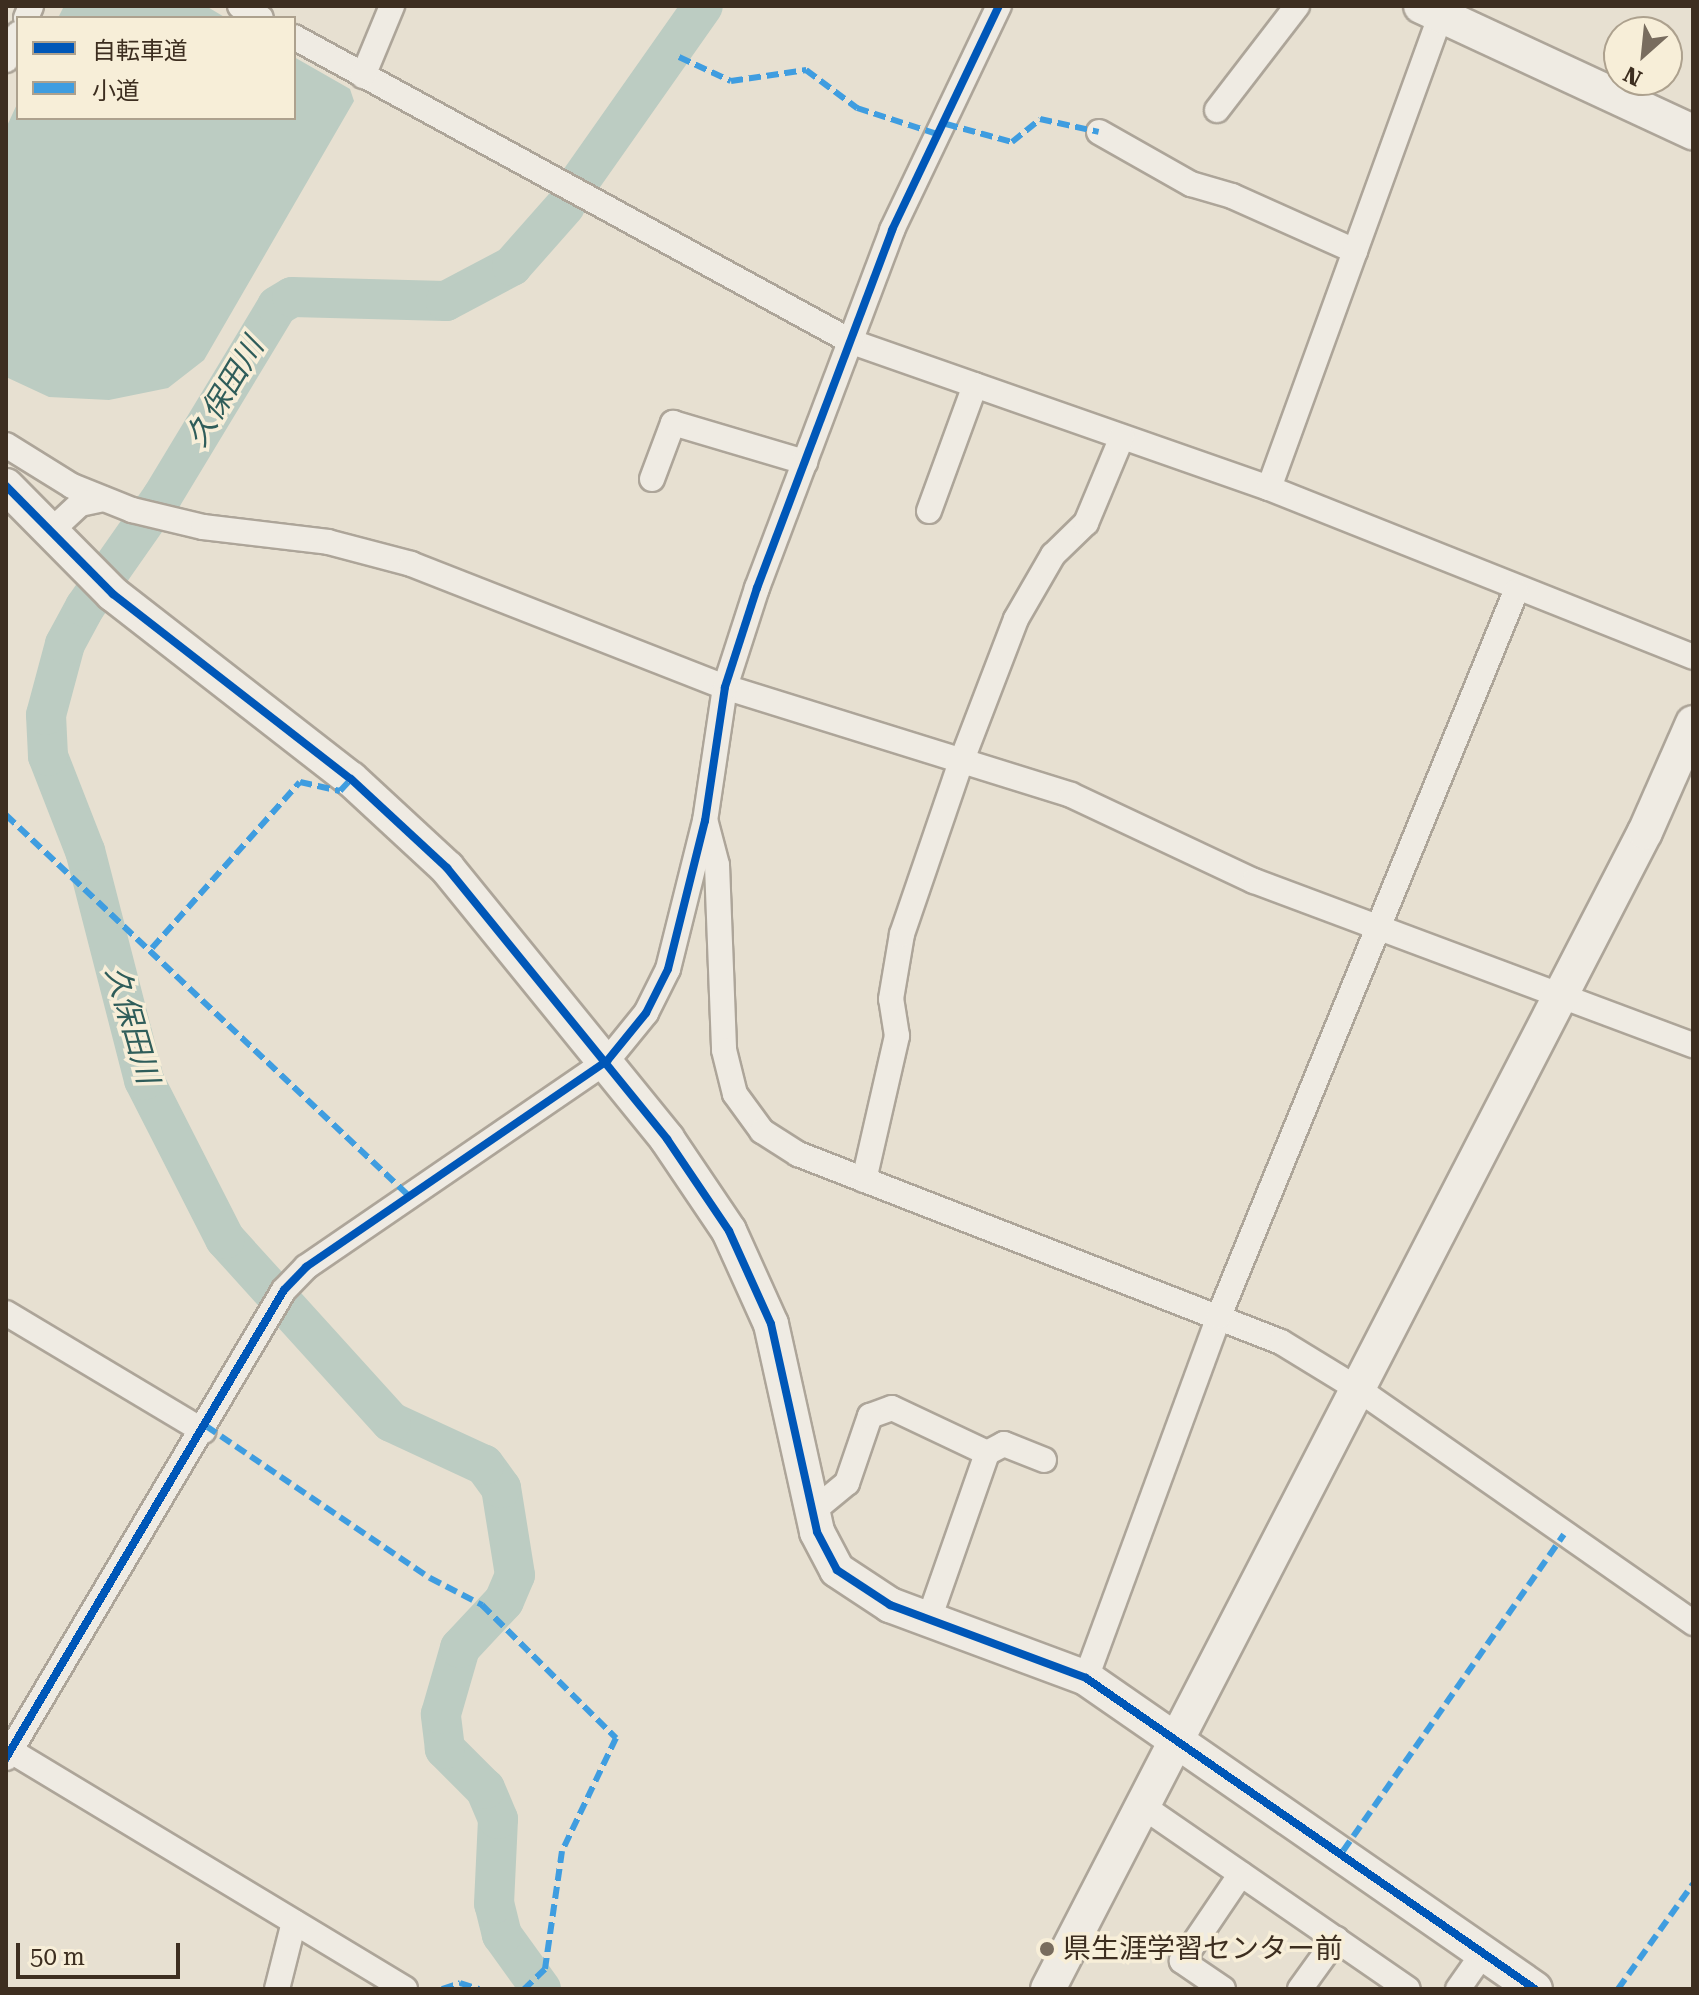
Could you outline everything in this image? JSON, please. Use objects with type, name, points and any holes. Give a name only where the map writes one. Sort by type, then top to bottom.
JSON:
[{"type":"street","points":[[240,6],[258,16]]},
{"type":"street","points":[[363,76],[392,6]]},
{"type":"street","points":[[405,1989],[8,1752],[203,1431],[278,1300],[306,1267],[607,1061],[646,1013],[668,969],[705,821],[725,687],[892,230],[999,6]]},
{"type":"street","points":[[1217,110],[1297,6]]},
{"type":"street","points":[[1269,488],[1355,251],[1435,9],[1693,132]]},
{"type":"street","points":[[6,60],[16,38]]},
{"type":"street","points":[[296,38],[852,342],[1269,488],[1516,591],[1693,657]]},
{"type":"street","points":[[1638,106],[1693,123]]},
{"type":"street","points":[[1099,132],[1191,184],[1232,196],[1355,251]]},
{"type":"street","points":[[929,511],[975,385]]},
{"type":"street","points":[[652,479],[673,423],[805,462]]},
{"type":"street","points":[[864,1180],[897,1036],[891,999],[902,934],[960,765],[1016,619],[1053,555],[1086,523],[1122,437]]},
{"type":"street","points":[[6,445],[103,499],[132,510],[161,518],[328,542],[411,564],[725,687],[960,765],[1071,795],[1254,881],[1693,1045]]},
{"type":"street","points":[[6,486],[102,585],[387,809],[447,868],[607,1061],[729,1231],[771,1324],[813,1511],[837,1570],[860,1590],[1086,1678],[1176,1736],[1535,1989]]},
{"type":"street","points":[[50,532],[80,504],[103,499]]},
{"type":"street","points":[[1086,1678],[1219,1316],[1516,591]]},
{"type":"street","points":[[1048,1989],[1560,995],[1693,723]]},
{"type":"street","points":[[705,821],[717,865],[724,1050],[735,1094],[762,1131],[798,1154],[1281,1342],[1358,1389],[1693,1623]]},
{"type":"street","points":[[6,1313],[203,1431]]},
{"type":"street","points":[[813,1511],[847,1483],[870,1416],[892,1408],[987,1453]]},
{"type":"street","points":[[929,1619],[987,1453],[1004,1444],[1044,1460]]},
{"type":"street","points":[[1141,1805],[1408,1989]]},
{"type":"street","points":[[1223,1989],[1182,1961],[1241,1874]]},
{"type":"street","points":[[277,1989],[294,1922]]},
{"type":"street","points":[[1300,1989],[1336,1939]]},
{"type":"street","points":[[1458,1989],[1484,1952]]},
{"type":"shaded area","points":[[64,6],[206,6],[223,16],[59,16]]},
{"type":"shaded area","points":[[296,58],[350,89],[354,101],[204,360],[168,388],[109,400],[49,397],[6,377],[6,128],[16,106],[16,120],[296,120]]},
{"type":"waterway","name":"久保田川","points":[[582,178],[703,6]]},
{"type":"waterway","name":"久保田川","points":[[541,1989],[502,1935],[494,1904],[498,1819],[485,1789],[445,1749],[441,1714],[460,1648],[504,1601],[515,1575],[501,1488],[484,1465],[391,1422],[225,1239],[144,1080],[85,851],[48,756],[46,715],[65,644],[85,607],[162,497],[277,306],[292,297],[446,301],[512,266],[565,206]]},
{"type":"marked path","points":[[679,57],[731,81],[806,70],[857,108],[940,135]]},
{"type":"marked path","points":[[946,124],[1012,142],[1040,119],[1099,132]]},
{"type":"marked path","points":[[152,948],[300,782],[340,791],[351,779]]},
{"type":"marked path","points":[[6,815],[409,1196]]},
{"type":"marked path","points":[[206,1426],[430,1578],[482,1605],[616,1738],[562,1851],[545,1969],[524,1989]]},
{"type":"marked path","points":[[1343,1851],[1564,1534]]},
{"type":"marked path","points":[[1618,1989],[1693,1884]]},
{"type":"marked path","points":[[442,1989],[460,1983],[479,1989]]},
{"type":"cycle path","points":[[6,1758],[284,1290],[306,1267],[607,1061],[646,1013],[668,969],[705,821],[725,687],[757,588],[892,230],[999,6]]},
{"type":"cycle path","points":[[6,486],[113,594],[351,779],[447,868],[667,1139],[729,1231],[771,1324],[817,1532],[837,1570],[890,1605],[1086,1678],[1535,1989]]},
{"type":"place","name":"県生涯学習センター前","points":[[1047,1949]]}]
